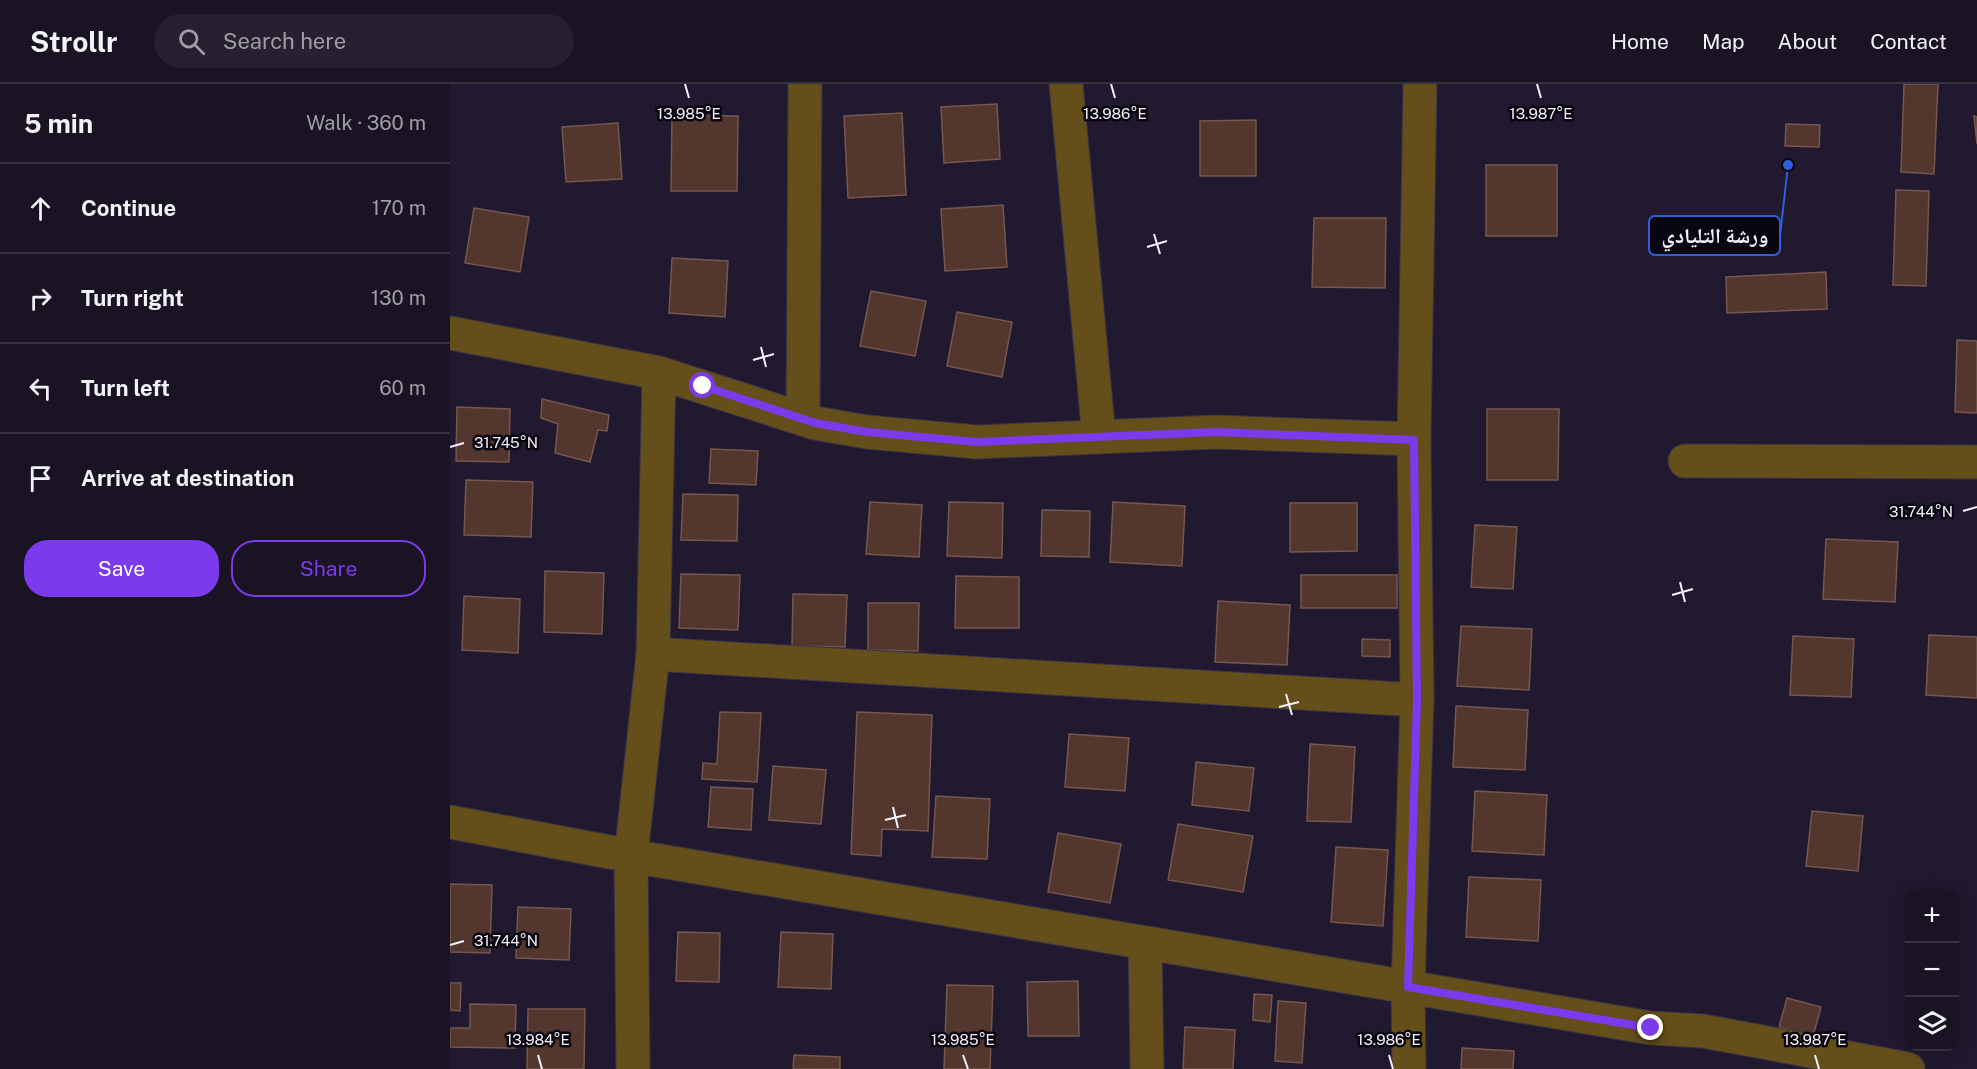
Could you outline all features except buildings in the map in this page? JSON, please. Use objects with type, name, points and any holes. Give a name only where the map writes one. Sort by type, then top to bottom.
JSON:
[{"type":"street","points":[[803,419],[805,84]]},
{"type":"street","points":[[1066,84],[1099,437]]},
{"type":"street","points":[[1409,1069],[1408,987],[1417,700],[1414,440],[1420,84]]},
{"type":"street","points":[[450,333],[659,373],[815,423],[867,432],[976,442],[1216,432],[1414,440]]},
{"type":"street","points":[[633,1069],[631,856],[653,654],[659,373]]},
{"type":"street","points":[[1684,461],[1977,462]]},
{"type":"street","points":[[653,654],[1417,700]]},
{"type":"street","points":[[450,822],[631,856],[1651,1028],[1703,1031],[1908,1069]]},
{"type":"street","points":[[1145,943],[1147,1069]]},
{"type":"place","name":"ورشة التليادي","points":[[1788,165]]},
{"type":"route","points":[[703,386],[815,423],[867,432],[976,442],[1216,432],[1414,440],[1417,700],[1408,987],[1651,1028]]}]
